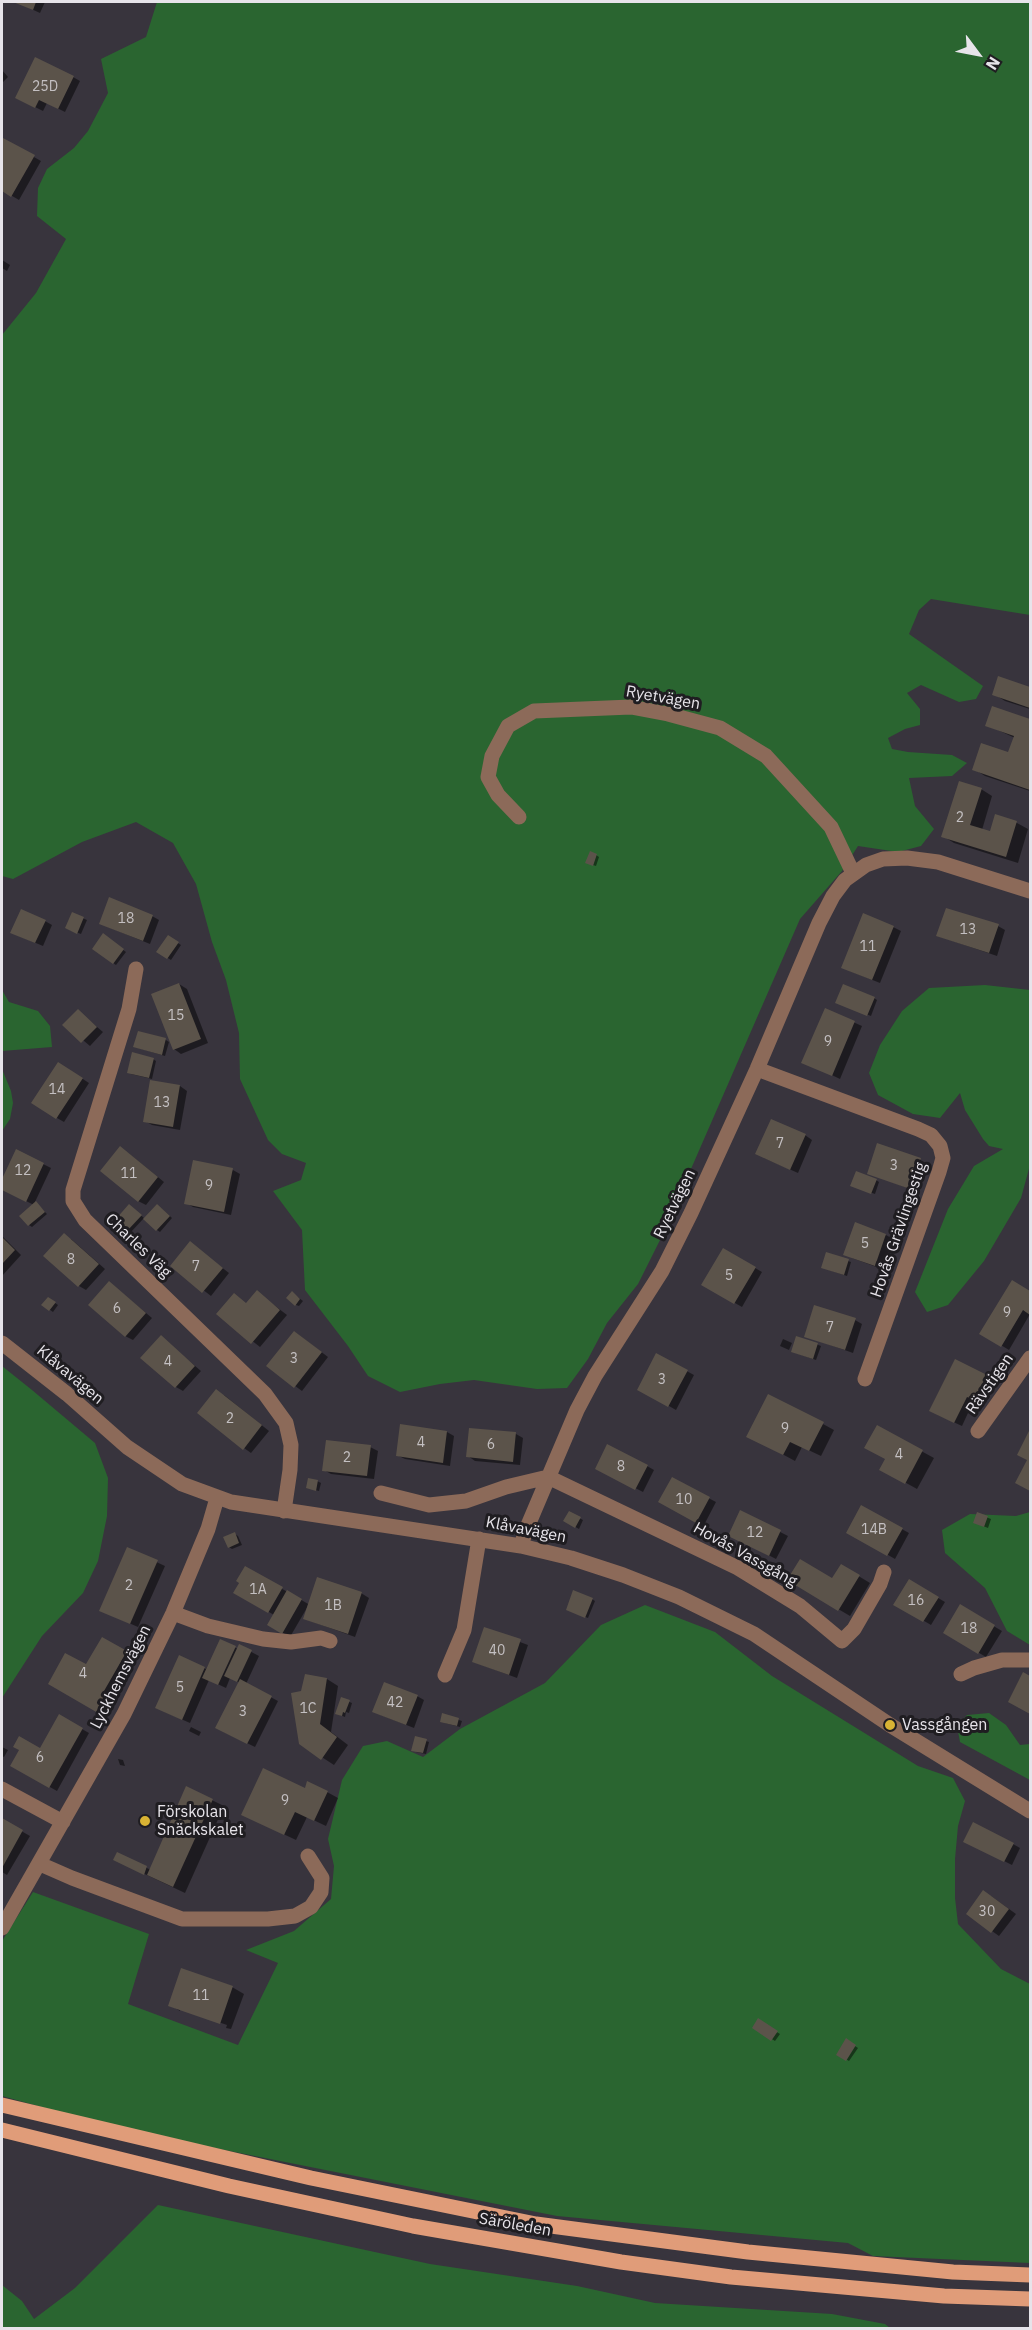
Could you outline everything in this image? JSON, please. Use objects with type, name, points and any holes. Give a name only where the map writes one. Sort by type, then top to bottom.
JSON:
[{"type":"main road","name":"Säröleden","points":[[2,2105],[311,2178],[536,2224],[748,2252],[953,2272],[1030,2275]]},
{"type":"main road","name":"Säröleden","points":[[2,2130],[229,2186],[401,2223],[621,2262],[731,2277],[944,2296],[1030,2299]]},
{"type":"street","name":"Ryetvägen","points":[[519,817],[498,795],[488,777],[492,756],[508,726],[534,711],[631,707],[720,728],[766,756],[831,827],[852,873]]},
{"type":"street","name":"Ryetvägen","points":[[521,1546],[567,1433],[595,1376],[662,1271],[691,1213],[833,896],[852,873],[883,859],[928,860],[1029,886]]},
{"type":"street","name":"Charles Väg","points":[[136,969],[129,1009],[74,1190],[74,1201],[85,1220],[265,1394],[286,1423],[291,1445],[284,1511]]},
{"type":"street","name":"Hovås Grävlingestig","points":[[757,1069],[918,1129],[931,1135],[940,1146],[943,1158],[939,1172],[865,1379]]},
{"type":"street","name":"Klåvavägen","points":[[2,1342],[67,1394],[110,1434],[147,1462],[182,1484],[217,1498],[284,1511],[521,1546],[571,1558],[623,1575],[716,1614],[754,1634],[890,1725],[1030,1811]]},
{"type":"street","name":"Rävstigen","points":[[978,1431],[1030,1358]]},
{"type":"street","points":[[381,1492],[429,1505],[466,1501],[514,1485],[548,1477]]},
{"type":"street","name":"Hovås Vassgång","points":[[548,1477],[738,1568],[800,1606],[842,1641],[854,1629],[880,1584],[884,1572]]},
{"type":"street","name":"Lyckhemsvägen","points":[[2,1928],[124,1714],[173,1612],[208,1529],[217,1498]]},
{"type":"street","points":[[446,1675],[464,1630],[479,1539]]},
{"type":"street","points":[[173,1612],[208,1626],[263,1639],[291,1642],[321,1638],[330,1641]]},
{"type":"street","points":[[961,1674],[990,1663],[1030,1660]]},
{"type":"street","points":[[2,1789],[63,1822]]},
{"type":"street","points":[[40,1864],[182,1919],[268,1919],[295,1916],[311,1907],[321,1892],[322,1878],[308,1856]]},
{"type":"green space","points":[[157,2],[1030,2],[1030,615],[931,599],[919,610],[909,634],[983,686],[976,699],[959,702],[921,685],[907,693],[920,709],[920,725],[905,729],[888,738],[892,749],[952,755],[967,763],[952,776],[909,778],[915,806],[934,829],[921,846],[898,852],[858,846],[842,871],[800,919],[660,1240],[638,1284],[607,1323],[588,1359],[567,1388],[537,1389],[474,1380],[400,1392],[368,1376],[305,1290],[302,1230],[273,1191],[301,1180],[306,1163],[282,1154],[268,1140],[240,1079],[239,1033],[226,980],[212,942],[196,884],[173,843],[136,822],[82,842],[13,879],[2,876],[2,335],[36,293],[66,239],[37,216],[38,188],[47,169],[74,148],[88,131],[108,93],[101,59],[146,37]]},
{"type":"green space","points":[[985,985],[1030,990],[1030,1165],[1021,1198],[984,1261],[948,1305],[927,1312],[915,1292],[948,1209],[974,1166],[1003,1149],[989,1146],[983,1139],[965,1110],[960,1093],[940,1118],[913,1114],[878,1095],[869,1073],[880,1045],[902,1011],[929,988]]},
{"type":"green space","points":[[2,990],[9,1002],[38,1011],[50,1026],[52,1047],[2,1051]]},
{"type":"green space","points":[[2,1069],[13,1103],[10,1119],[2,1131]]},
{"type":"green space","points":[[2,1366],[95,1443],[108,1478],[107,1516],[98,1561],[83,1593],[42,1636],[2,1698]]},
{"type":"green space","points":[[1030,1512],[1030,1645],[1007,1631],[985,1588],[945,1553],[942,1530],[970,1514],[1016,1516]]},
{"type":"green space","points":[[645,1605],[715,1632],[772,1676],[918,1766],[953,1778],[965,1801],[958,1826],[955,1859],[958,1924],[1001,1969],[1030,1984],[1030,2263],[873,2256],[848,2243],[557,2216],[124,2130],[2,2096],[2,1941],[33,1892],[149,1934],[128,2004],[238,2045],[278,1963],[246,1950],[294,1931],[331,1899],[334,1866],[328,1839],[342,1780],[363,1746],[387,1741],[423,1757],[460,1729],[545,1683],[601,1625]]},
{"type":"green space","points":[[989,1713],[1006,1725],[1020,1745],[1030,1744],[1030,1780],[960,1742],[957,1726],[967,1715]]},
{"type":"green space","points":[[158,2205],[430,2264],[577,2286],[655,2303],[832,2314],[885,2324],[890,2328],[2,2328],[2,2285],[22,2301],[34,2319],[75,2288]]},
{"type":"building","points":[[13,2],[36,2],[33,10]]},
{"type":"building","points":[[35,57],[74,76],[58,109],[39,100],[35,108],[15,98]]},
{"type":"building","points":[[3,138],[35,155],[11,197],[2,191]]},
{"type":"building","points":[[998,676],[1030,687],[1030,708],[992,695]]},
{"type":"building","points":[[992,706],[1030,719],[1030,790],[972,770],[981,743],[1008,752],[1014,736],[985,726]]},
{"type":"building","points":[[959,781],[982,788],[970,825],[990,831],[995,814],[1017,821],[1006,857],[941,837]]},
{"type":"building","points":[[590,851],[597,854],[593,866],[585,863]]},
{"type":"building","points":[[109,897],[153,915],[143,941],[99,924]]},
{"type":"building","points":[[946,908],[999,924],[989,953],[936,936]]},
{"type":"building","points":[[21,909],[46,920],[35,943],[10,933]]},
{"type":"building","points":[[72,912],[84,917],[77,934],[65,928]]},
{"type":"building","points":[[863,913],[894,926],[872,980],[841,968]]},
{"type":"building","points":[[103,933],[124,949],[113,964],[92,949]]},
{"type":"building","points":[[168,935],[179,942],[167,959],[156,952]]},
{"type":"building","points":[[179,983],[201,1039],[173,1050],[151,994]]},
{"type":"building","points":[[843,984],[875,997],[867,1016],[835,1003]]},
{"type":"building","points":[[825,1008],[855,1021],[832,1076],[801,1063]]},
{"type":"building","points":[[78,1009],[97,1027],[81,1043],[62,1025]]},
{"type":"building","points":[[138,1031],[166,1038],[162,1055],[133,1047]]},
{"type":"building","points":[[132,1052],[154,1058],[149,1078],[127,1073]]},
{"type":"building","points":[[58,1062],[83,1078],[56,1119],[31,1103]]},
{"type":"building","points":[[150,1080],[180,1085],[173,1127],[143,1122]]},
{"type":"building","points":[[771,1119],[806,1134],[790,1170],[755,1154]]},
{"type":"building","points":[[877,1143],[921,1158],[910,1189],[867,1174]]},
{"type":"building","points":[[120,1146],[158,1177],[138,1202],[100,1171]]},
{"type":"building","points":[[16,1149],[44,1163],[26,1202],[2,1190],[2,1179]]},
{"type":"building","points":[[193,1160],[233,1168],[224,1212],[184,1204]]},
{"type":"building","points":[[856,1171],[877,1179],[871,1194],[850,1186]]},
{"type":"building","points":[[36,1201],[45,1212],[28,1226],[19,1216]]},
{"type":"building","points":[[129,1204],[142,1215],[127,1231],[115,1220]]},
{"type":"building","points":[[157,1204],[170,1216],[156,1231],[143,1219]]},
{"type":"building","points":[[855,1222],[886,1234],[875,1266],[843,1255]]},
{"type":"building","points":[[64,1233],[99,1264],[78,1287],[43,1256]]},
{"type":"building","points":[[2,1237],[15,1250],[2,1264]]},
{"type":"building","points":[[190,1241],[223,1268],[202,1293],[170,1266]]},
{"type":"building","points":[[723,1248],[756,1267],[734,1304],[701,1285]]},
{"type":"building","points":[[826,1252],[849,1259],[844,1275],[821,1268]]},
{"type":"building","points":[[1012,1280],[1030,1291],[1030,1315],[1023,1310],[1001,1347],[979,1334]]},
{"type":"building","points":[[109,1281],[146,1313],[125,1337],[88,1305]]},
{"type":"building","points":[[257,1290],[280,1310],[251,1344],[216,1314],[234,1293],[246,1303]]},
{"type":"building","points":[[292,1291],[300,1299],[295,1306],[286,1298]]},
{"type":"building","points":[[48,1297],[56,1302],[49,1311],[41,1305]]},
{"type":"building","points":[[814,1305],[856,1318],[845,1350],[804,1337]]},
{"type":"building","points":[[294,1331],[322,1352],[294,1388],[266,1366]]},
{"type":"building","points":[[161,1335],[195,1366],[175,1388],[140,1358]]},
{"type":"building","points":[[796,1336],[818,1343],[813,1359],[791,1352]]},
{"type":"building","points":[[656,1353],[688,1370],[668,1407],[637,1390]]},
{"type":"building","points":[[955,1359],[987,1375],[974,1400],[967,1397],[954,1423],[929,1411]]},
{"type":"building","points":[[216,1389],[262,1425],[243,1450],[197,1413]]},
{"type":"building","points":[[768,1394],[824,1422],[809,1451],[790,1442],[783,1455],[746,1437]]},
{"type":"building","points":[[400,1424],[447,1431],[443,1463],[396,1456]]},
{"type":"building","points":[[877,1425],[923,1450],[905,1484],[879,1470],[885,1459],[864,1448]]},
{"type":"building","points":[[469,1428],[516,1432],[513,1462],[466,1457]]},
{"type":"building","points":[[1030,1429],[1030,1491],[1015,1483],[1027,1460],[1017,1455]]},
{"type":"building","points":[[326,1440],[371,1445],[367,1476],[322,1471]]},
{"type":"building","points":[[607,1444],[648,1465],[635,1490],[595,1469]]},
{"type":"building","points":[[672,1477],[710,1497],[696,1523],[658,1502]]},
{"type":"building","points":[[308,1478],[318,1480],[316,1491],[306,1488]]},
{"type":"building","points":[[861,1505],[903,1528],[887,1556],[846,1533]]},
{"type":"building","points":[[740,1510],[781,1530],[769,1556],[728,1536]]},
{"type":"building","points":[[569,1511],[581,1517],[575,1528],[563,1521]]},
{"type":"building","points":[[977,1512],[988,1516],[984,1527],[973,1523]]},
{"type":"building","points":[[235,1532],[239,1543],[228,1548],[223,1537]]},
{"type":"building","points":[[127,1547],[158,1560],[130,1624],[99,1611]]},
{"type":"building","points":[[800,1559],[832,1578],[841,1564],[860,1575],[838,1611],[787,1580]]},
{"type":"building","points":[[245,1566],[283,1587],[268,1613],[233,1593],[239,1583],[236,1581]]},
{"type":"building","points":[[317,1577],[362,1592],[348,1634],[303,1619]]},
{"type":"building","points":[[909,1579],[939,1597],[923,1622],[893,1605]]},
{"type":"building","points":[[287,1590],[302,1599],[282,1634],[267,1625]]},
{"type":"building","points":[[573,1590],[593,1598],[585,1618],[566,1610]]},
{"type":"building","points":[[960,1604],[995,1625],[978,1654],[943,1633]]},
{"type":"building","points":[[484,1627],[521,1639],[509,1675],[472,1662]]},
{"type":"building","points":[[102,1637],[127,1651],[104,1691],[109,1694],[98,1713],[48,1684],[65,1653],[86,1664]]},
{"type":"building","points":[[220,1639],[236,1646],[218,1685],[202,1678]]},
{"type":"building","points":[[239,1644],[252,1650],[237,1682],[224,1676]]},
{"type":"building","points":[[179,1655],[205,1667],[182,1720],[155,1708]]},
{"type":"building","points":[[1023,1672],[1030,1676],[1030,1714],[1008,1702]]},
{"type":"building","points":[[305,1674],[327,1678],[320,1724],[337,1737],[321,1760],[299,1744],[291,1693],[301,1691]]},
{"type":"building","points":[[240,1679],[272,1696],[247,1744],[215,1728]]},
{"type":"building","points":[[384,1682],[418,1695],[406,1725],[372,1712]]},
{"type":"building","points":[[341,1697],[350,1700],[342,1716],[335,1714]]},
{"type":"building","points":[[442,1713],[459,1718],[457,1726],[440,1722]]},
{"type":"building","points":[[59,1714],[83,1728],[49,1788],[10,1766],[19,1750],[13,1747],[19,1736],[40,1748]]},
{"type":"building","points":[[415,1736],[427,1739],[423,1753],[411,1751]]},
{"type":"building","points":[[263,1768],[305,1788],[307,1781],[328,1791],[314,1821],[295,1812],[284,1835],[241,1815]]},
{"type":"building","points":[[186,1786],[213,1799],[173,1887],[147,1875]]},
{"type":"building","points":[[2,1818],[23,1830],[2,1868]]},
{"type":"building","points":[[973,1822],[1014,1843],[1004,1862],[963,1842]]},
{"type":"building","points":[[117,1852],[147,1866],[144,1875],[113,1860]]},
{"type":"building","points":[[983,1890],[1009,1909],[991,1933],[966,1914]]},
{"type":"building","points":[[181,1968],[233,1986],[220,2024],[168,2006]]},
{"type":"building","points":[[758,2018],[778,2031],[771,2041],[752,2028]]},
{"type":"building","points":[[846,2038],[856,2045],[846,2061],[836,2055]]},
{"type":"place","name":"Vassgången","points":[[890,1725]]},
{"type":"place","name":"Förskolan Snäckskalet","points":[[145,1821]]}]
